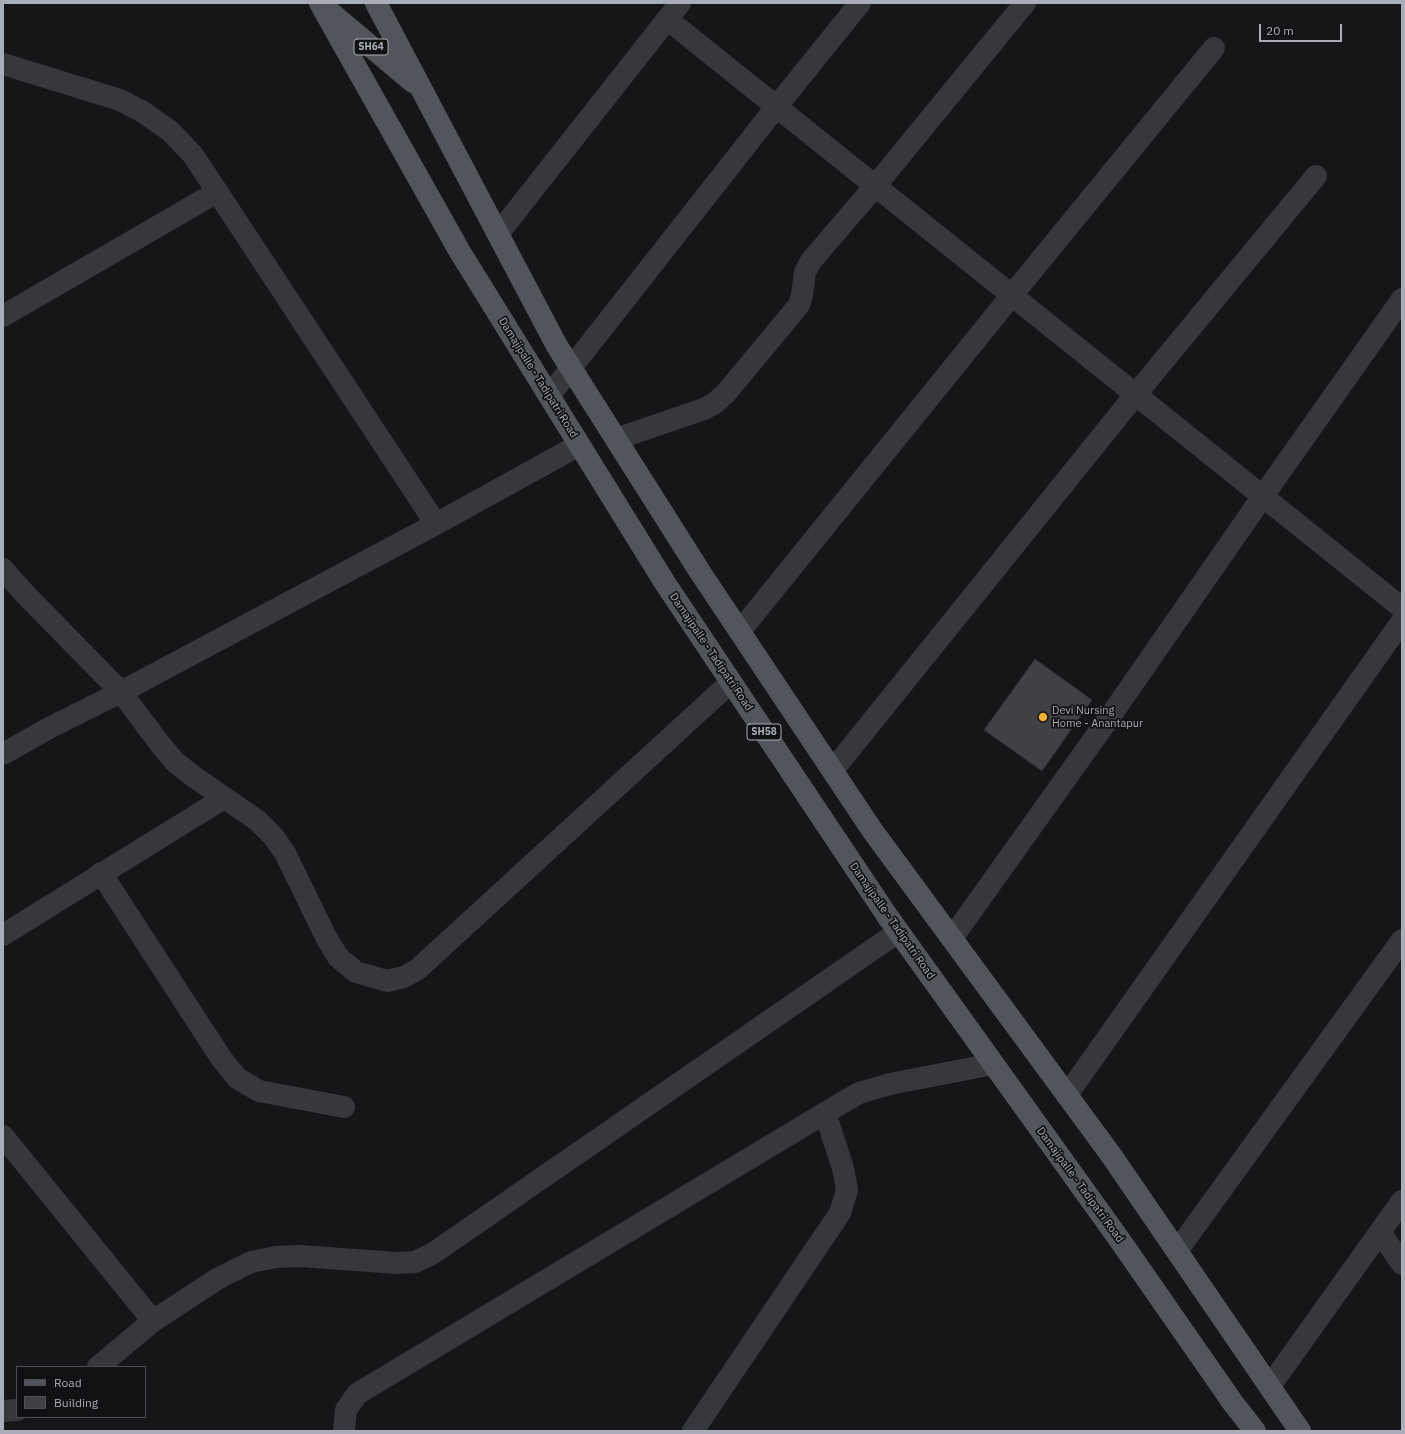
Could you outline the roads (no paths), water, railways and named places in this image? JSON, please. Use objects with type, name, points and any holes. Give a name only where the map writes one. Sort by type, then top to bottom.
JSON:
[{"type":"main road","name":"SH64","points":[[320,3],[422,90]]},
{"type":"main road","name":"Damajipalle - Tadipatri Road","points":[[320,3],[460,252],[665,583],[898,932],[1255,1431]]},
{"type":"main road","points":[[376,3],[557,346],[700,572],[872,830],[1111,1155],[1300,1431]]},
{"type":"street","points":[[549,396],[776,106],[860,3]]},
{"type":"street","points":[[616,440],[704,409],[715,403],[726,393],[799,305],[805,272],[811,261],[876,185],[1025,3]]},
{"type":"street","points":[[498,234],[673,11],[776,106],[1402,608]]},
{"type":"street","points":[[740,631],[1214,48]]},
{"type":"street","points":[[3,64],[120,100],[143,112],[170,131],[193,155],[436,524]]},
{"type":"street","points":[[833,770],[1136,394],[1316,176]]},
{"type":"street","points":[[3,316],[217,192]]},
{"type":"street","points":[[952,938],[1110,718],[1263,496],[1402,299]]},
{"type":"street","points":[[3,754],[49,728],[121,692],[436,524],[579,444]]},
{"type":"street","points":[[3,568],[24,593],[121,692],[175,762],[258,821],[273,836],[285,853],[326,937],[338,957],[356,972],[386,982],[404,977],[418,970],[730,682]]},
{"type":"street","points":[[1067,1095],[1402,621]]},
{"type":"street","points":[[3,935],[224,798]]},
{"type":"street","points":[[101,873],[221,1058],[236,1078],[259,1091],[344,1107]]},
{"type":"street","points":[[99,1366],[153,1321],[217,1279],[251,1262],[276,1257],[300,1256],[397,1264],[415,1262],[432,1254],[898,932]]},
{"type":"street","points":[[1177,1251],[1402,940]]},
{"type":"street","points":[[344,1431],[346,1410],[357,1394],[825,1113],[859,1094],[890,1084],[993,1064]]},
{"type":"street","points":[[694,1431],[840,1213],[847,1190],[843,1168],[825,1113]]},
{"type":"street","points":[[3,1136],[153,1321]]},
{"type":"street","points":[[1270,1386],[1402,1201]]},
{"type":"street","points":[[1380,1232],[1402,1264]]},
{"type":"street","points":[[3,1411],[16,1410]]},
{"type":"place","name":"Devi Nursing Home - Anantapur","points":[[1043,717]]}]
